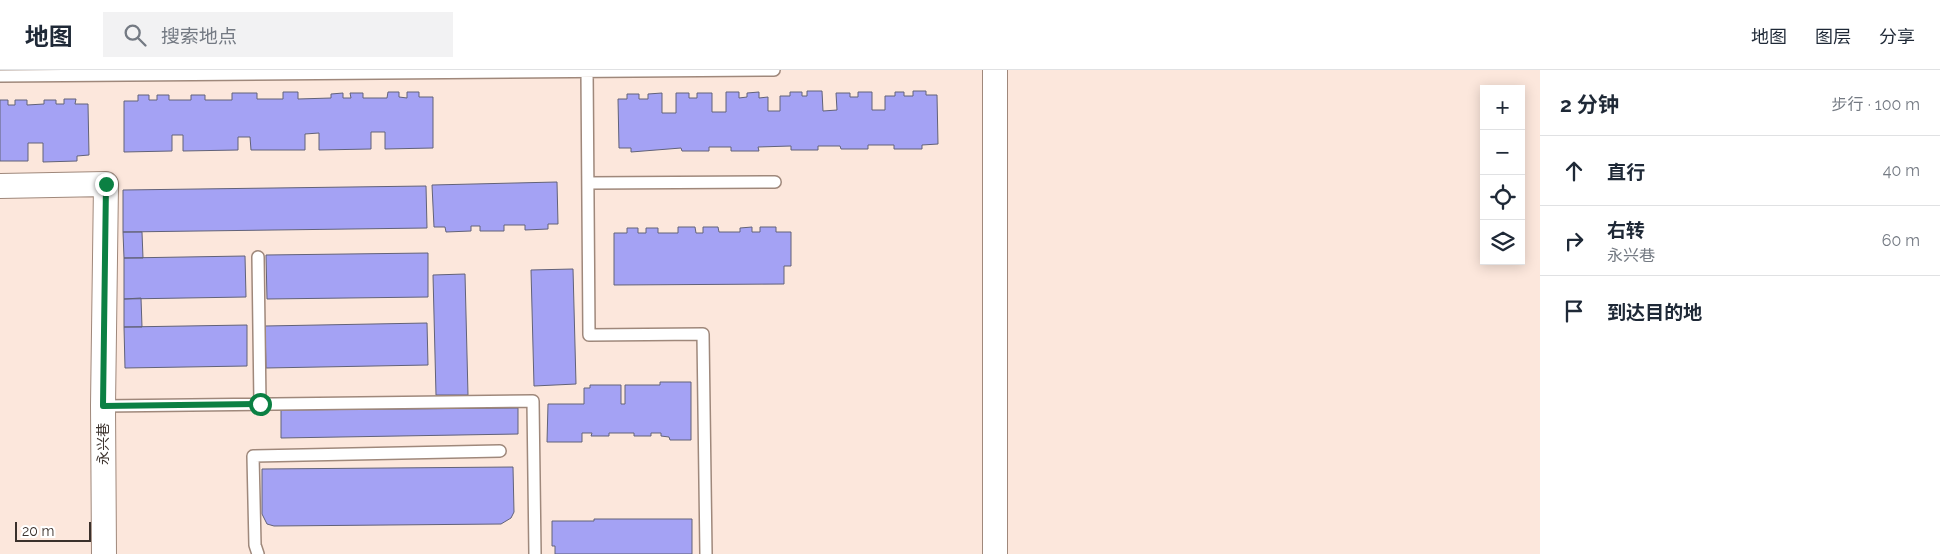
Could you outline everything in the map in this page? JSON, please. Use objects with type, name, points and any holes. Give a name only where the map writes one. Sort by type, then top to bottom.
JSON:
[{"type":"street","points":[[995,70],[995,554]]},
{"type":"street","name":"永兴巷","points":[[0,186],[106,184],[103,406],[104,554]]},
{"type":"lane","points":[[0,76],[227,72],[774,70]]},
{"type":"lane","points":[[588,71],[589,334],[703,334],[706,554]]},
{"type":"lane","points":[[588,183],[775,182]]},
{"type":"lane","points":[[258,257],[260,404]]},
{"type":"lane","points":[[103,406],[533,401],[535,554]]},
{"type":"lane","points":[[258,554],[255,545],[253,456],[500,451]]},
{"type":"building","points":[[807,91],[822,91],[823,111],[837,110],[836,93],[850,93],[850,97],[858,97],[858,92],[872,92],[872,110],[885,110],[885,96],[895,96],[895,92],[904,92],[904,96],[913,96],[913,91],[926,91],[926,95],[937,95],[938,144],[922,145],[922,149],[894,149],[894,145],[868,145],[868,149],[841,149],[840,146],[818,146],[818,150],[791,150],[791,146],[758,147],[759,151],[731,151],[731,147],[709,147],[709,151],[682,151],[681,148],[631,152],[631,148],[619,148],[618,99],[627,99],[627,94],[639,94],[639,99],[648,99],[648,94],[662,93],[662,113],[676,113],[676,93],[689,93],[689,98],[697,98],[697,93],[712,93],[712,112],[726,112],[726,92],[739,92],[739,98],[747,97],[747,93],[759,92],[759,98],[768,97],[768,111],[780,111],[780,96],[790,96],[790,92],[802,92],[802,96],[807,96]]},
{"type":"building","points":[[283,92],[298,92],[298,99],[331,98],[331,94],[343,93],[343,98],[351,98],[350,93],[363,93],[363,98],[387,98],[388,92],[399,92],[399,97],[407,98],[407,92],[419,92],[419,97],[433,97],[433,148],[385,149],[385,132],[371,132],[371,149],[319,150],[319,133],[305,134],[305,150],[251,150],[250,137],[238,137],[238,150],[183,151],[183,135],[172,135],[172,151],[124,152],[124,101],[138,101],[138,95],[149,95],[149,100],[157,100],[157,95],[169,95],[169,100],[191,100],[191,95],[205,95],[205,100],[232,100],[232,93],[257,93],[257,99],[283,99]]},
{"type":"building","points":[[64,99],[76,99],[75,104],[88,104],[89,155],[77,156],[77,161],[43,162],[43,143],[28,143],[28,161],[0,161],[0,100],[8,100],[8,105],[15,105],[15,100],[27,100],[27,105],[44,104],[44,100],[56,100],[56,104],[64,104]]},
{"type":"building","points":[[557,182],[558,224],[548,224],[548,229],[525,230],[525,225],[504,225],[504,231],[480,231],[480,226],[471,226],[471,231],[446,232],[445,227],[434,227],[432,185]]},
{"type":"building","points":[[426,186],[427,228],[123,232],[123,190]]},
{"type":"building","points":[[678,227],[695,227],[696,233],[703,233],[703,227],[718,227],[719,232],[740,232],[740,228],[752,227],[752,232],[760,232],[760,227],[776,227],[776,232],[791,232],[791,266],[784,266],[784,284],[614,285],[614,233],[627,233],[627,228],[638,228],[638,233],[646,233],[646,228],[658,228],[658,233],[678,233]]},
{"type":"building","points":[[123,232],[142,232],[143,258],[124,258]]},
{"type":"building","points":[[428,253],[428,297],[267,299],[266,255]]},
{"type":"building","points":[[245,256],[246,297],[124,299],[124,258]]},
{"type":"building","points":[[573,269],[576,384],[534,386],[531,270]]},
{"type":"building","points":[[465,274],[468,395],[436,395],[433,275]]},
{"type":"building","points":[[141,298],[142,327],[124,327],[124,299]]},
{"type":"building","points":[[427,323],[428,365],[266,368],[265,326]]},
{"type":"building","points":[[247,325],[247,366],[125,368],[124,327]]},
{"type":"building","points":[[660,382],[691,382],[691,440],[670,440],[669,437],[661,436],[661,433],[651,433],[651,436],[634,436],[634,433],[609,433],[609,436],[591,436],[592,433],[582,433],[582,442],[547,442],[548,404],[584,404],[584,388],[590,388],[590,385],[621,385],[621,404],[625,404],[625,385],[660,385]]},
{"type":"building","points":[[518,408],[518,434],[281,438],[281,410]]},
{"type":"building","points":[[513,467],[514,512],[511,518],[501,524],[274,526],[267,524],[262,514],[262,469]]},
{"type":"building","points":[[594,519],[692,519],[692,554],[555,554],[555,546],[552,546],[552,521],[594,521]]},
{"type":"route","points":[[106,184],[103,406],[260,404]]}]
